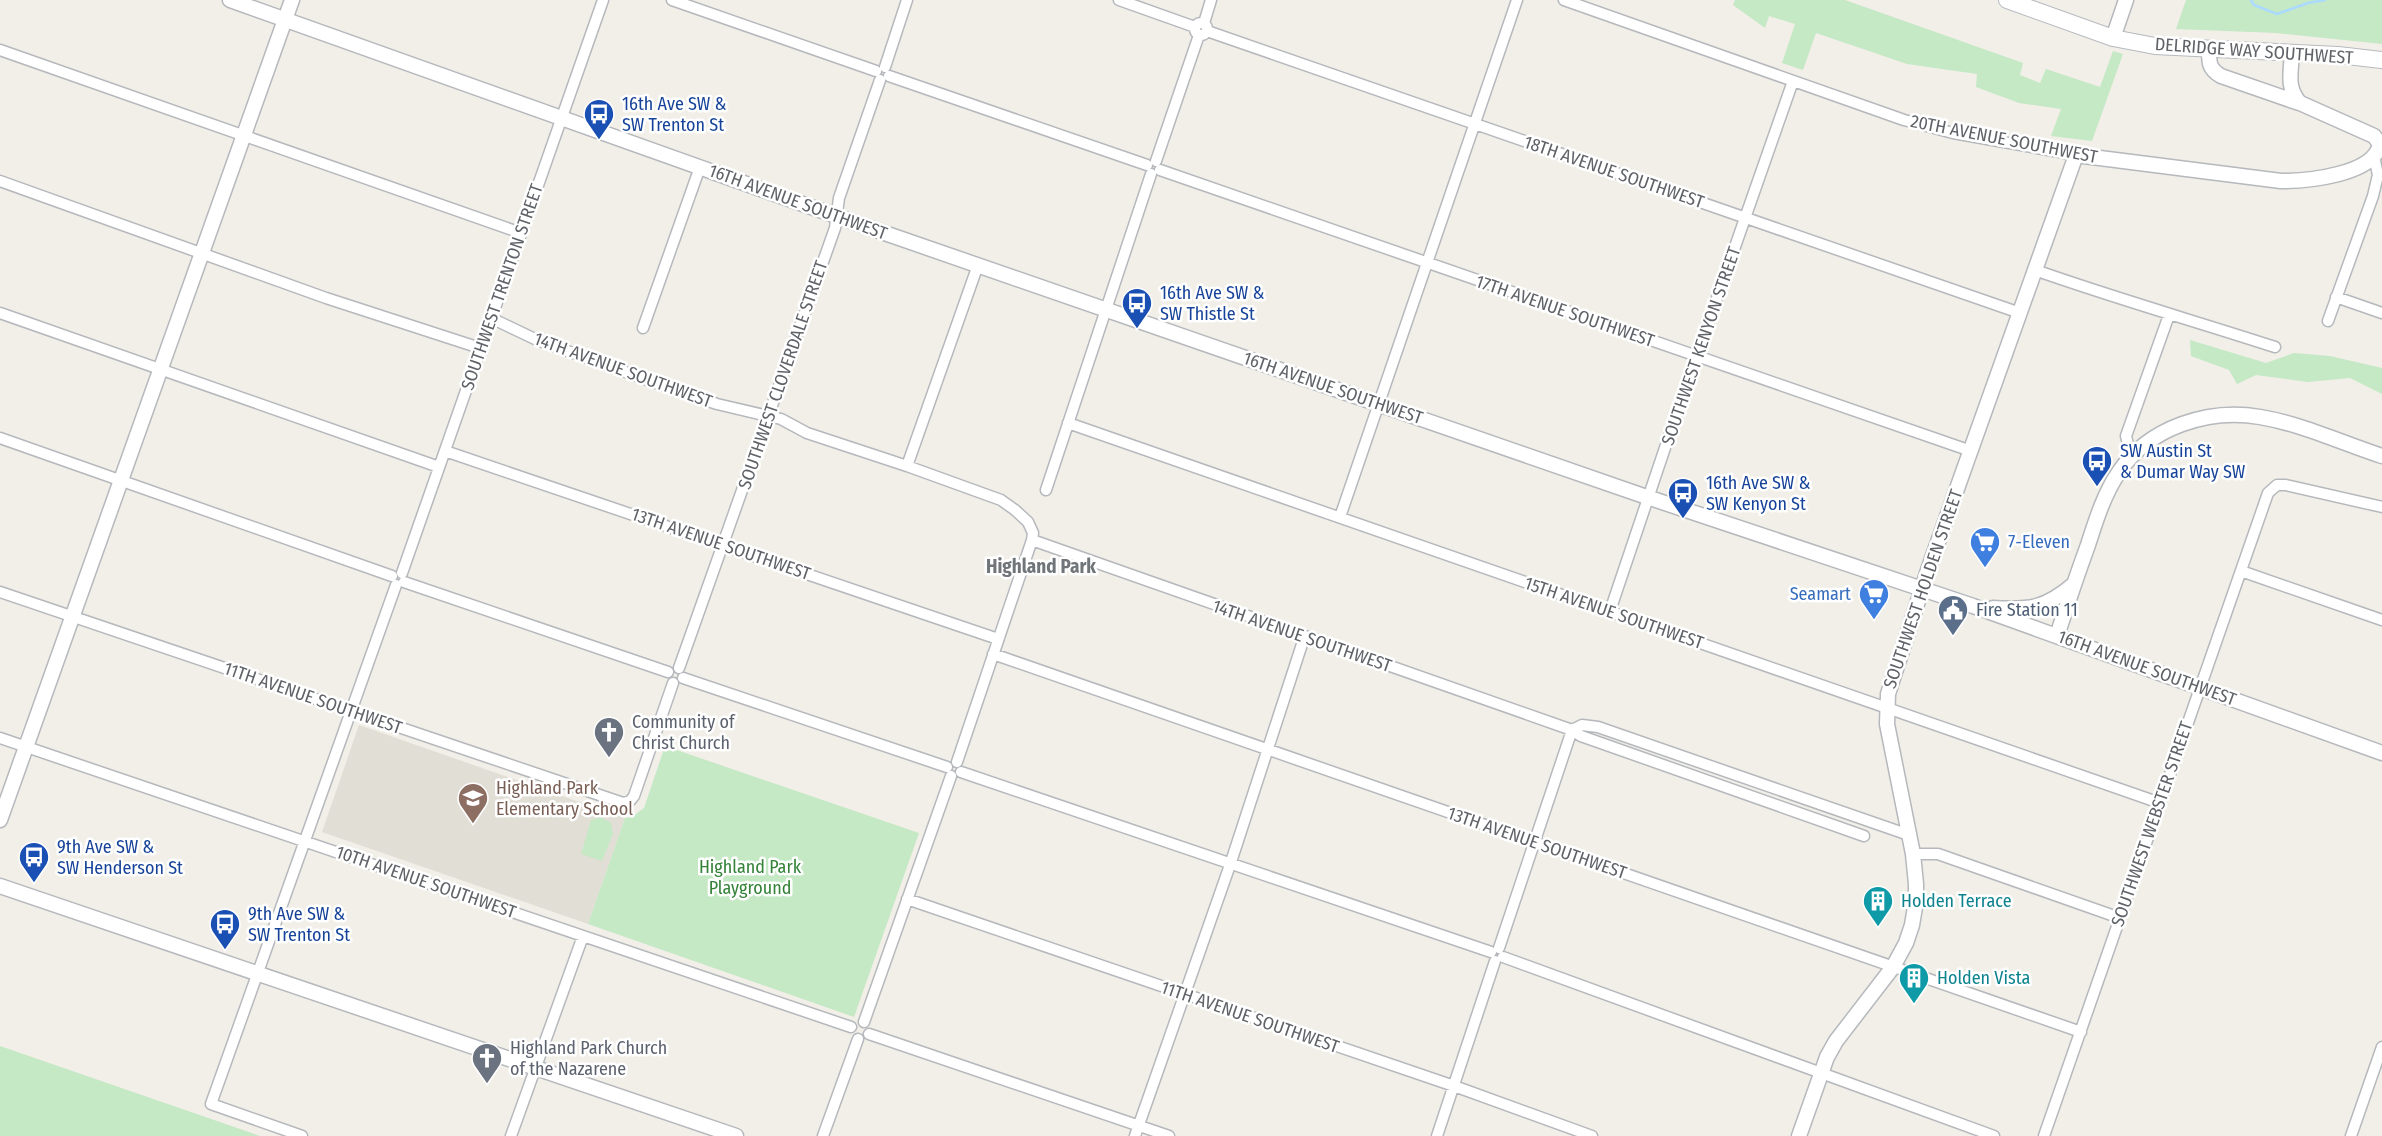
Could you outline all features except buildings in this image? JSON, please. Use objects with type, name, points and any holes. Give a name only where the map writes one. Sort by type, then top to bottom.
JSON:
[{"type":"main road","name":"DELRIDGE WAY SOUTHWEST","points":[[2007,0],[2113,38],[2155,46],[2382,60]]},
{"type":"street","name":"16TH AVENUE SOUTHWEST","points":[[230,0],[837,216],[1648,497],[1922,588],[2382,753]]},
{"type":"street","points":[[0,820],[292,0]]},
{"type":"street","name":"SOUTHWEST TRENTON STREET","points":[[302,1136],[211,1104],[603,0]]},
{"type":"street","name":"17TH AVENUE SOUTHWEST","points":[[672,0],[1971,451]]},
{"type":"street","name":"SOUTHWEST CLOVERDALE STREET","points":[[626,803],[634,796],[835,228],[839,198],[907,0]]},
{"type":"street","name":"18TH AVENUE SOUTHWEST","points":[[1119,0],[2020,313]]},
{"type":"street","points":[[1046,490],[1212,0]]},
{"type":"street","points":[[1340,517],[1517,0]]},
{"type":"street","name":"20TH AVENUE SOUTHWEST","points":[[1564,0],[1929,127],[2076,155],[2281,181],[2313,180],[2348,171],[2374,156]]},
{"type":"street","points":[[2113,38],[2126,0]]},
{"type":"street","points":[[0,50],[521,233]]},
{"type":"street","points":[[2208,50],[2209,65],[2212,71],[2221,76],[2300,103],[2374,136],[2380,144],[2374,156],[2378,197],[2328,321]]},
{"type":"street","points":[[2292,53],[2290,87],[2292,95],[2300,103]]},
{"type":"street","name":"SOUTHWEST KENYON STREET","points":[[1610,611],[1794,81]]},
{"type":"street","name":"SOUTHWEST HOLDEN STREET","points":[[1799,1136],[1820,1073],[1836,1041],[1893,967],[1906,943],[1915,911],[1916,884],[1913,854],[1887,724],[1886,707],[1891,683],[1922,588],[2076,155]]},
{"type":"street","points":[[643,328],[700,167]]},
{"type":"street","points":[[0,181],[326,298],[480,348]]},
{"type":"street","points":[[907,466],[978,265]]},
{"type":"street","points":[[2035,270],[2275,347]]},
{"type":"street","points":[[2336,297],[2382,313]]},
{"type":"street","points":[[0,313],[439,467]]},
{"type":"street","points":[[2135,455],[2129,448],[2126,436],[2169,315]]},
{"type":"street","name":"14TH AVENUE SOUTHWEST","points":[[491,318],[537,340],[675,390],[717,404],[781,419],[807,433],[1001,500],[1028,522],[1032,540],[1864,836]]},
{"type":"street","points":[[2057,636],[2098,514],[2120,470],[2149,442],[2171,429],[2204,417],[2258,416],[2382,456]]},
{"type":"street","name":"15TH AVENUE SOUTHWEST","points":[[1068,423],[2160,803]]},
{"type":"street","points":[[0,438],[676,675],[1497,955],[1994,1136]]},
{"type":"street","name":"13TH AVENUE SOUTHWEST","points":[[444,451],[998,639]]},
{"type":"street","name":"SOUTHWEST WEBSTER STREET","points":[[2044,1136],[2268,494],[2277,485],[2286,485],[2382,507]]},
{"type":"street","points":[[864,1022],[1032,540]]},
{"type":"street","points":[[2241,571],[2382,620]]},
{"type":"street","points":[[1973,606],[2033,609],[2059,597],[2075,583]]},
{"type":"street","name":"11TH AVENUE SOUTHWEST","points":[[0,593],[626,803]]},
{"type":"street","points":[[1137,1131],[1230,865],[1304,638]]},
{"type":"street","name":"13TH AVENUE SOUTHWEST","points":[[993,654],[2081,1032]]},
{"type":"street","name":"14TH AVENUE SOUTHWEST","points":[[1572,730],[1582,725],[1598,727],[1909,835]]},
{"type":"street","points":[[1437,1136],[1572,730]]},
{"type":"street","name":"10TH AVENUE SOUTHWEST","points":[[0,738],[851,1027]]},
{"type":"street","points":[[1913,854],[1938,854],[2120,918]]},
{"type":"street","points":[[0,886],[736,1136]]},
{"type":"street","name":"11TH AVENUE SOUTHWEST","points":[[908,900],[1454,1086],[1592,1136]]},
{"type":"street","points":[[511,1136],[583,936]]},
{"type":"street","points":[[858,1021],[864,1022],[869,1027],[869,1034],[866,1038],[858,1039],[852,1034],[851,1027],[858,1021]]},
{"type":"street","points":[[869,1034],[1137,1131],[1169,1136]]},
{"type":"street","points":[[823,1136],[858,1039]]},
{"type":"street","points":[[2351,1136],[2382,1046]]},
{"type":"shaded area","name":"Highland Park Elementary School","points":[[359,725],[625,818],[588,924],[322,832]]},
{"type":"green space","points":[[1735,0],[1845,0],[2023,63],[2020,75],[2040,83],[2046,69],[2100,87],[2113,51],[2123,54],[2092,141],[2051,136],[2061,109],[2019,103],[1976,87],[1977,74],[1907,64],[1816,33],[1803,70],[1782,63],[1795,24],[1769,16],[1765,28],[1733,5]]},
{"type":"green space","points":[[2186,0],[2382,0],[2382,44],[2276,33],[2176,29]]},
{"type":"green space","points":[[2190,340],[2266,363],[2294,353],[2330,356],[2382,368],[2382,394],[2350,378],[2308,382],[2256,375],[2237,384],[2229,370],[2191,356]]},
{"type":"green space","name":"Highland Park Playground","points":[[665,746],[919,833],[854,1017],[588,924],[625,818],[632,817],[644,808]]},
{"type":"green space","points":[[601,817],[611,823],[613,834],[602,861],[581,854],[591,820]]},
{"type":"green space","points":[[0,1046],[260,1136],[0,1136]]},
{"type":"waterway","points":[[2251,0],[2254,5],[2277,14],[2325,0]]},
{"type":"place","name":"16th Ave SW & SW Trenton St","points":[[599,141]]},
{"type":"place","name":"16th Ave SW & SW Thistle St","points":[[1137,330]]},
{"type":"place","name":"SW Austin St & Dumar Way SW","points":[[2097,488]]},
{"type":"place","name":"16th Ave SW & SW Kenyon St","points":[[1683,520]]},
{"type":"place","name":"7-Eleven","points":[[1985,569]]},
{"type":"place","name":"Seamart","points":[[1874,621]]},
{"type":"place","name":"Fire Station 11","points":[[1953,637]]},
{"type":"place","name":"Community of Christ Church","points":[[609,759]]},
{"type":"place","name":"Highland Park Elementary School","points":[[473,825]]},
{"type":"place","name":"9th Ave SW & SW Henderson St","points":[[34,884]]},
{"type":"place","name":"Holden Terrace","points":[[1878,928]]},
{"type":"place","name":"9th Ave SW & SW Trenton St","points":[[225,951]]},
{"type":"place","name":"Holden Vista","points":[[1914,1005]]},
{"type":"place","name":"Highland Park Church of the Nazarene","points":[[487,1085]]},
{"type":"district","name":"Highland Park","points":[[1041,566]]}]
